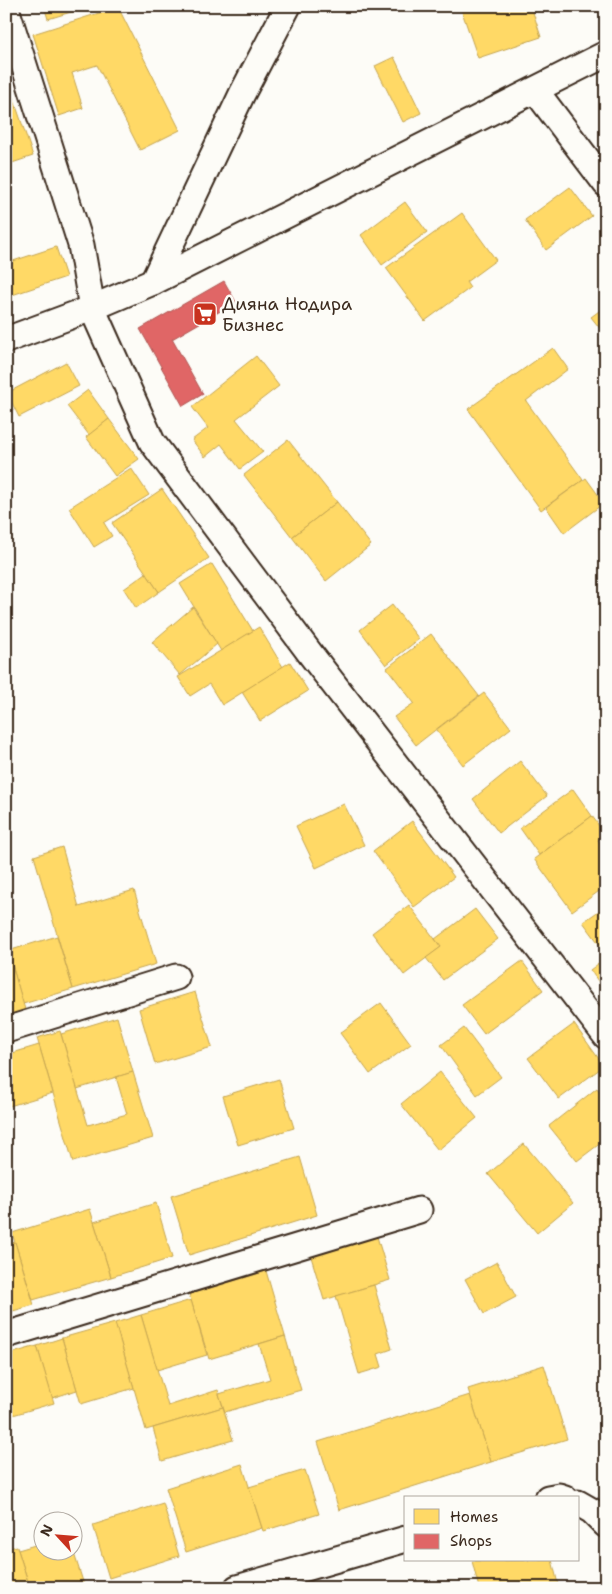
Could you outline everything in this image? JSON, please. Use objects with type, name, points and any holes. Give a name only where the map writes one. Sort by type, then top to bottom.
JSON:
[{"type":"street","points":[[153,282],[242,94],[288,6]]},
{"type":"street","points":[[6,8],[80,245],[92,308],[152,442],[312,656],[606,1036]]},
{"type":"street","points":[[6,340],[92,308],[153,282],[606,54]]},
{"type":"street","points":[[536,90],[606,184]]},
{"type":"street","points":[[6,1030],[176,977]]},
{"type":"street","points":[[6,1335],[419,1210]]},
{"type":"street","points":[[580,1504],[592,1511],[606,1525]]},
{"type":"street","points":[[237,1588],[404,1540]]},
{"type":"building: Homes","points":[[44,6],[80,6],[81,9],[48,19]]},
{"type":"building: Homes","points":[[172,6],[199,6],[199,8],[173,12]]},
{"type":"building: Homes","points":[[460,6],[531,6],[541,37],[478,58]]},
{"type":"building: Homes","points":[[118,7],[180,130],[140,150],[97,65],[72,73],[83,108],[59,116],[33,34]]},
{"type":"building: Homes","points":[[394,57],[421,113],[403,122],[375,66]]},
{"type":"building: Homes","points":[[13,97],[33,156],[12,163],[6,144],[6,99]]},
{"type":"building: Homes","points":[[570,187],[592,216],[546,250],[525,220]]},
{"type":"building: Homes","points":[[405,202],[427,232],[382,265],[361,235]]},
{"type":"building: Homes","points":[[462,213],[496,260],[466,282],[470,288],[425,321],[386,268]]},
{"type":"building: Homes","points":[[6,242],[13,261],[56,247],[66,277],[6,297]]},
{"type":"building: Homes","points":[[606,306],[606,336],[591,317]]},
{"type":"building: Homes","points":[[553,348],[568,369],[526,401],[583,480],[541,510],[468,409]]},
{"type":"building: Homes","points":[[256,356],[279,386],[236,419],[263,452],[240,469],[221,444],[205,457],[192,440],[208,428],[192,407]]},
{"type":"building: Homes","points":[[66,362],[79,386],[19,417],[7,393]]},
{"type":"building: Homes","points":[[88,390],[109,419],[89,435],[67,406]]},
{"type":"building: Homes","points":[[109,419],[139,459],[115,476],[86,437]]},
{"type":"building: Homes","points":[[288,440],[337,502],[292,537],[244,475]]},
{"type":"building: Homes","points":[[131,468],[149,495],[104,523],[112,536],[94,547],[69,508]]},
{"type":"building: Homes","points":[[586,478],[604,503],[564,533],[546,507]]},
{"type":"building: Homes","points":[[162,489],[209,558],[159,592],[112,523]]},
{"type":"building: Homes","points":[[337,502],[371,545],[326,581],[292,537]]},
{"type":"building: Homes","points":[[212,564],[253,631],[221,651],[180,584]]},
{"type":"building: Homes","points":[[146,573],[159,592],[136,608],[124,589]]},
{"type":"building: Homes","points":[[392,605],[419,639],[386,665],[360,630]]},
{"type":"building: Homes","points":[[193,607],[217,644],[180,675],[152,642]]},
{"type":"building: Homes","points":[[259,627],[283,667],[222,705],[209,684],[190,696],[178,677]]},
{"type":"building: Homes","points":[[431,634],[479,696],[416,745],[394,717],[414,703],[387,668]]},
{"type":"building: Homes","points":[[290,662],[308,691],[260,721],[242,692]]},
{"type":"building: Homes","points":[[484,693],[511,728],[463,765],[436,730]]},
{"type":"building: Homes","points":[[520,761],[547,796],[499,833],[473,799]]},
{"type":"building: Homes","points":[[573,789],[592,816],[539,855],[520,828]]},
{"type":"building: Homes","points":[[344,804],[364,845],[316,868],[296,826]]},
{"type":"building: Homes","points":[[592,816],[605,834],[598,840],[606,851],[606,886],[572,911],[534,859]]},
{"type":"building: Homes","points":[[412,821],[454,877],[414,907],[373,851]]},
{"type":"building: Homes","points":[[62,847],[79,907],[134,890],[156,964],[73,989],[34,856]]},
{"type":"building: Homes","points":[[409,905],[441,947],[404,975],[372,933]]},
{"type":"building: Homes","points":[[606,906],[606,953],[583,922]]},
{"type":"building: Homes","points":[[475,909],[498,939],[443,980],[426,958],[441,947],[435,939]]},
{"type":"building: Homes","points":[[57,936],[73,989],[23,1004],[8,951]]},
{"type":"building: Homes","points":[[6,951],[8,951],[26,1013],[6,1018]]},
{"type":"building: Homes","points":[[606,958],[606,992],[590,970]]},
{"type":"building: Homes","points":[[522,961],[543,990],[484,1034],[462,1005]]},
{"type":"building: Homes","points":[[195,992],[212,1047],[155,1064],[139,1009]]},
{"type":"building: Homes","points":[[381,1003],[411,1044],[370,1074],[340,1033]]},
{"type":"building: Homes","points":[[117,1017],[133,1072],[77,1089],[61,1034]]},
{"type":"building: Homes","points":[[574,1024],[604,1066],[559,1099],[528,1058]]},
{"type":"building: Homes","points":[[464,1028],[501,1077],[477,1095],[441,1045]]},
{"type":"building: Homes","points":[[60,1031],[88,1125],[127,1114],[116,1077],[133,1072],[153,1138],[73,1162],[37,1038]]},
{"type":"building: Homes","points":[[39,1045],[53,1093],[6,1107],[6,1055]]},
{"type":"building: Homes","points":[[440,1072],[477,1118],[438,1150],[401,1104]]},
{"type":"building: Homes","points":[[279,1079],[294,1128],[238,1145],[223,1096]]},
{"type":"building: Homes","points":[[597,1088],[606,1100],[606,1139],[577,1161],[549,1126]]},
{"type":"building: Homes","points":[[524,1144],[573,1203],[537,1233],[488,1174]]},
{"type":"building: Homes","points":[[300,1157],[317,1215],[189,1255],[171,1196]]},
{"type":"building: Homes","points":[[156,1203],[172,1258],[111,1277],[94,1222]]},
{"type":"building: Homes","points":[[90,1209],[111,1277],[33,1300],[12,1233]]},
{"type":"building: Homes","points":[[375,1230],[390,1280],[324,1300],[309,1250]]},
{"type":"building: Homes","points":[[15,1242],[34,1305],[6,1313],[6,1245]]},
{"type":"building: Homes","points":[[497,1262],[516,1297],[484,1314],[465,1279]]},
{"type":"building: Homes","points":[[266,1271],[285,1336],[209,1359],[189,1294]]},
{"type":"building: Homes","points":[[374,1285],[392,1349],[378,1354],[382,1367],[359,1374],[336,1296]]},
{"type":"building: Homes","points":[[191,1300],[207,1355],[157,1370],[141,1315]]},
{"type":"building: Homes","points":[[141,1315],[168,1406],[218,1390],[223,1407],[146,1430],[115,1323]]},
{"type":"building: Homes","points":[[115,1323],[134,1388],[81,1404],[62,1338]]},
{"type":"building: Homes","points":[[285,1336],[301,1390],[225,1412],[219,1394],[270,1379],[259,1344]]},
{"type":"building: Homes","points":[[62,1338],[77,1390],[52,1398],[37,1346]]},
{"type":"building: Homes","points":[[37,1346],[54,1403],[6,1417],[6,1355]]},
{"type":"building: Homes","points":[[544,1365],[567,1439],[491,1462],[468,1389]]},
{"type":"building: Homes","points":[[470,1395],[491,1462],[339,1510],[318,1442]]},
{"type":"building: Homes","points":[[223,1407],[233,1440],[162,1461],[153,1428]]},
{"type":"building: Homes","points":[[242,1464],[262,1528],[186,1552],[166,1488]]},
{"type":"building: Homes","points":[[305,1470],[319,1514],[263,1531],[249,1487]]},
{"type":"building: Homes","points":[[163,1503],[179,1556],[109,1578],[93,1525]]},
{"type":"building: Homes","points":[[17,1546],[30,1588],[6,1588],[6,1549]]},
{"type":"building: Homes","points":[[32,1546],[32,1562],[77,1562],[85,1588],[30,1588],[18,1550]]},
{"type":"building: Homes","points":[[472,1562],[552,1562],[559,1588],[479,1588]]},
{"type":"building: Shops","points":[[224,281],[236,302],[172,339],[203,394],[183,406],[140,329]]},
{"type":"place","name":"Дияна Нодира Бизнес","points":[[205,314]]}]
